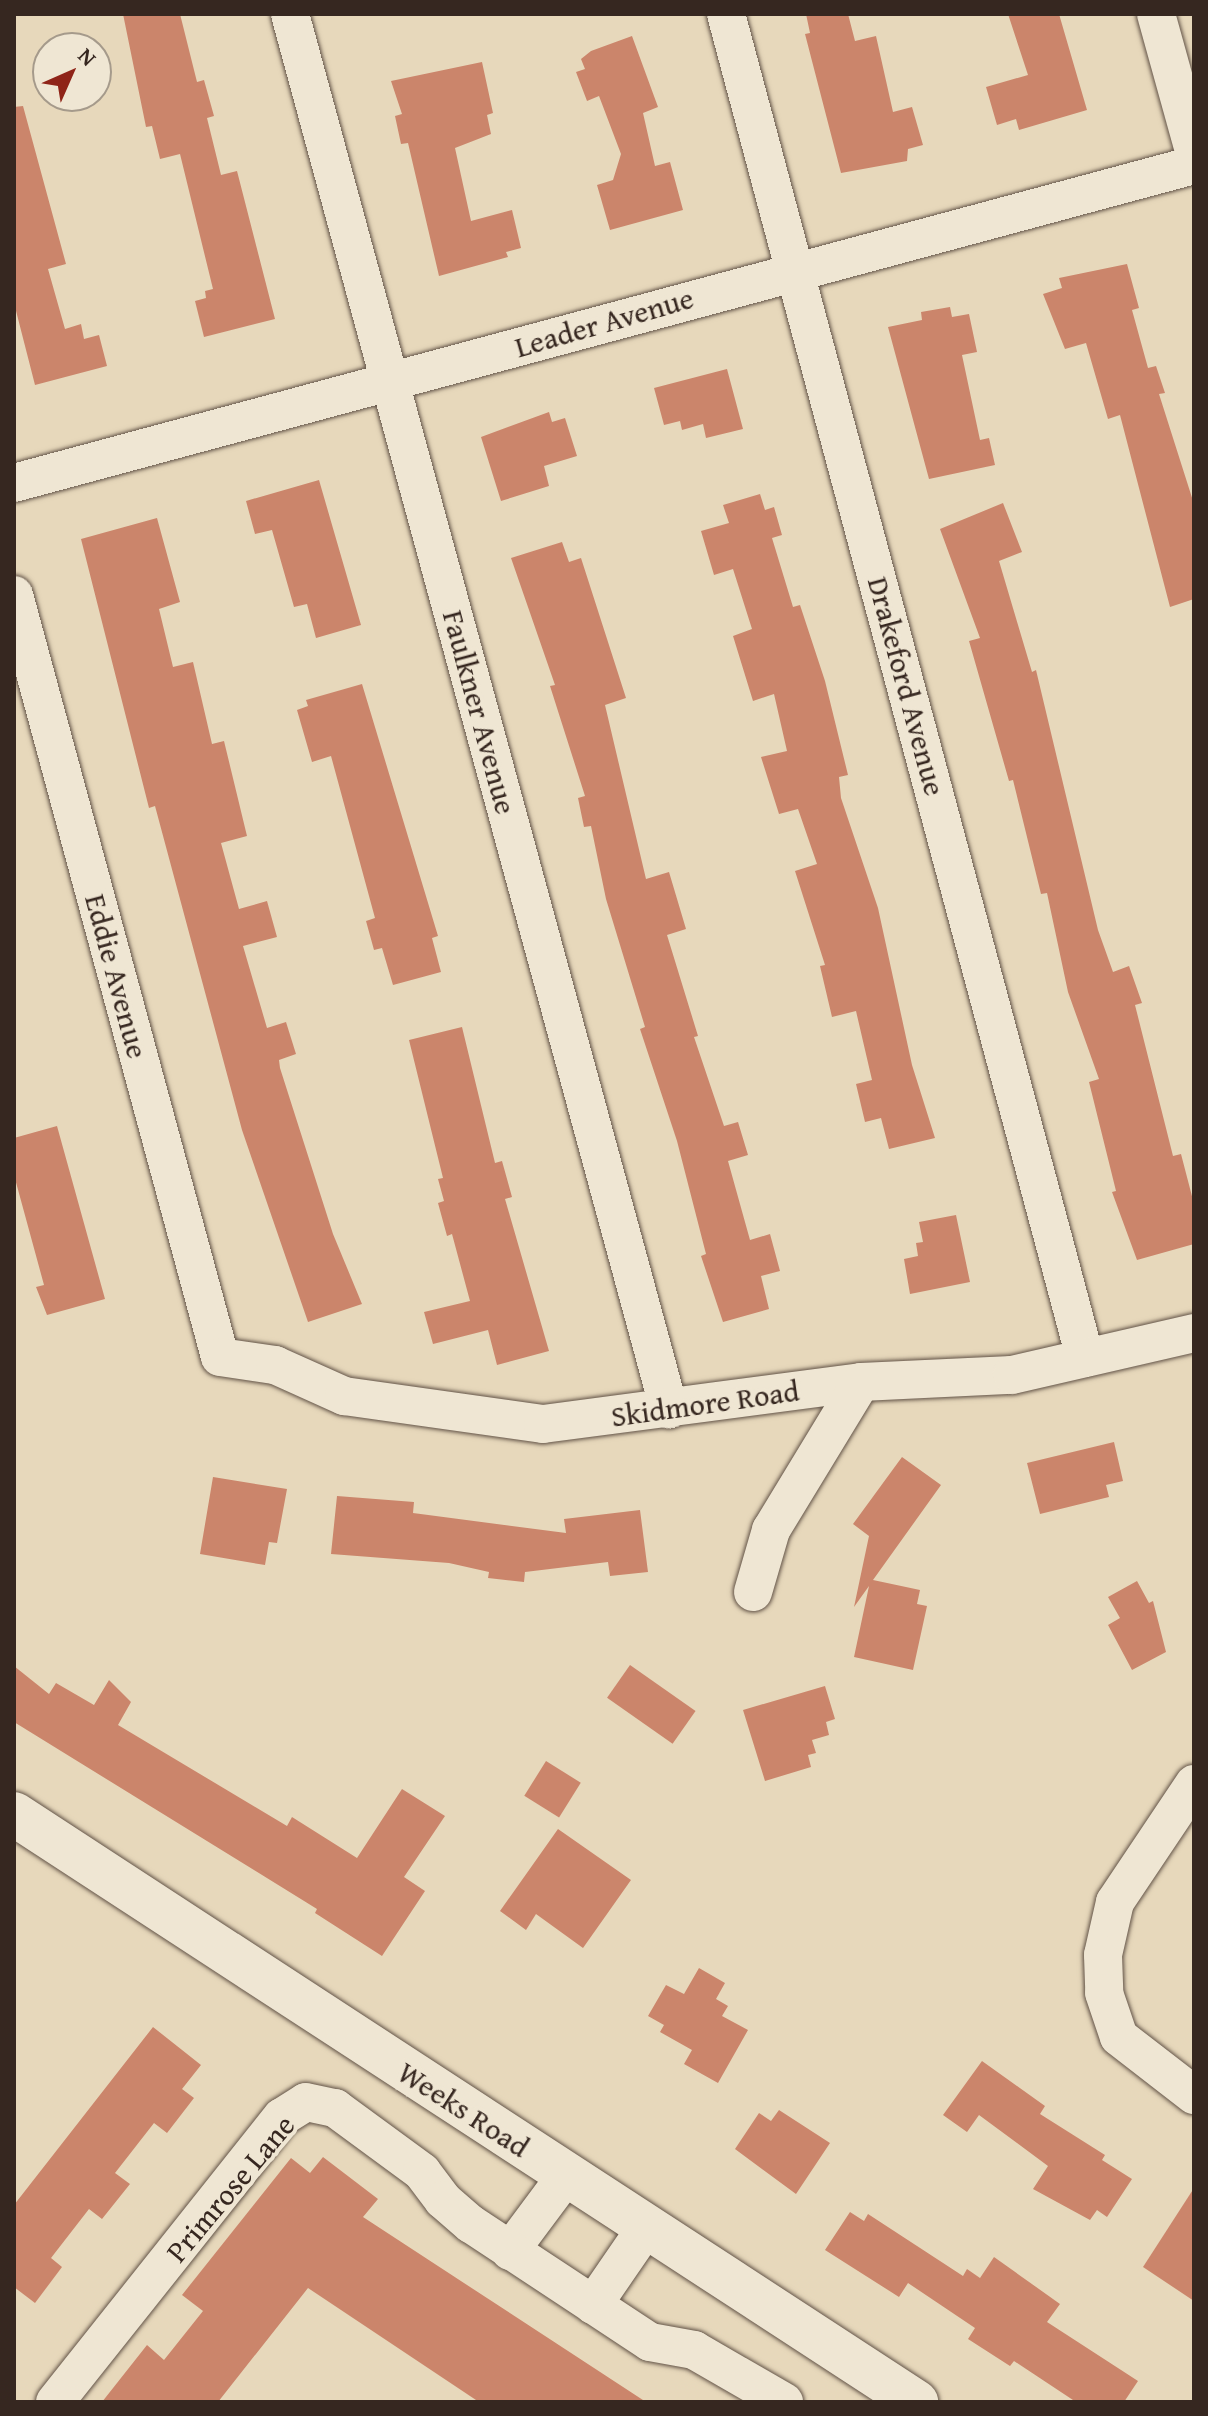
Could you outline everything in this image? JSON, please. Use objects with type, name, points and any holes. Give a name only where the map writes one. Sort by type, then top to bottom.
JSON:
[{"type":"street","name":"Faulkner Avenue","points":[[290,14],[669,1409]]},
{"type":"street","name":"Drakeford Avenue","points":[[726,14],[1085,1358]]},
{"type":"street","points":[[1156,14],[1194,151]]},
{"type":"street","name":"Leader Avenue","points":[[14,483],[796,269],[1194,165]]},
{"type":"street","name":"Eddie Avenue","points":[[14,595],[220,1357]]},
{"type":"street","name":"Skidmore Road","points":[[220,1357],[275,1365],[344,1396],[543,1424],[861,1382],[1012,1375],[1194,1333]]},
{"type":"street","points":[[753,1592],[771,1530],[861,1382]]},
{"type":"street","points":[[1194,1784],[1115,1902],[1103,1955],[1104,1993],[1119,2037],[1194,2095]]},
{"type":"street","name":"Weeks Road","points":[[14,1814],[916,2402]]},
{"type":"street","name":"Primrose Lane","points":[[55,2402],[282,2117],[306,2102],[335,2108],[348,2117],[422,2172],[443,2200],[510,2251],[650,2342],[694,2350],[784,2402]]},
{"type":"street","points":[[510,2251],[566,2176]]},
{"type":"street","points":[[593,2305],[646,2228]]},
{"type":"building","points":[[123,14],[180,14],[197,82],[204,80],[214,116],[207,118],[221,175],[237,171],[275,319],[204,337],[195,301],[206,298],[205,291],[213,289],[180,154],[160,159],[152,126],[146,127]]},
{"type":"building","points":[[806,14],[848,14],[855,41],[876,36],[893,112],[912,107],[923,145],[908,149],[907,161],[841,173],[805,34],[810,33]]},
{"type":"building","points":[[1008,14],[1059,14],[1087,110],[1019,130],[1016,119],[997,125],[986,87],[1028,75]]},
{"type":"building","points":[[632,36],[658,107],[643,113],[655,166],[670,162],[683,210],[610,230],[597,185],[613,180],[621,154],[599,96],[587,101],[576,72],[585,69],[581,59],[591,51]]},
{"type":"building","points":[[482,62],[493,113],[487,115],[491,134],[455,148],[471,221],[512,210],[521,248],[506,252],[508,257],[439,276],[408,143],[401,144],[395,116],[402,114],[391,81]]},
{"type":"building","points":[[23,106],[66,264],[48,269],[65,329],[81,324],[84,339],[99,335],[107,366],[35,385],[14,303],[14,107]]},
{"type":"building","points":[[1127,264],[1139,308],[1132,310],[1148,368],[1156,366],[1165,393],[1159,394],[1194,504],[1194,599],[1170,607],[1120,415],[1108,419],[1086,343],[1065,349],[1043,294],[1062,288],[1059,278]]},
{"type":"building","points":[[950,307],[952,317],[969,314],[977,352],[962,355],[980,440],[989,438],[995,465],[929,479],[888,327],[922,320],[921,312]]},
{"type":"building","points":[[727,369],[743,429],[706,438],[703,424],[682,430],[680,421],[664,425],[654,388]]},
{"type":"building","points":[[549,412],[552,422],[565,418],[577,456],[544,466],[549,486],[501,501],[481,437]]},
{"type":"building","points":[[319,480],[361,625],[316,638],[307,604],[294,607],[272,530],[255,534],[246,501]]},
{"type":"building","points":[[760,494],[765,510],[774,507],[782,535],[772,538],[793,607],[800,605],[825,681],[848,775],[839,777],[841,798],[878,908],[912,1065],[935,1138],[889,1149],[881,1118],[865,1122],[856,1084],[872,1080],[856,1011],[832,1017],[820,966],[825,965],[795,871],[817,864],[798,809],[779,814],[761,757],[787,751],[774,694],[753,701],[733,636],[752,629],[733,569],[714,575],[701,531],[729,523],[723,505]]},
{"type":"building","points":[[1003,503],[1022,552],[999,561],[1032,672],[1036,670],[1098,930],[1113,972],[1129,966],[1142,1003],[1135,1005],[1173,1156],[1181,1154],[1194,1204],[1194,1244],[1137,1260],[1112,1192],[1116,1191],[1089,1082],[1099,1079],[1068,992],[1047,893],[1041,894],[1013,780],[1009,781],[969,641],[980,638],[940,529]]},
{"type":"building","points":[[157,518],[180,602],[159,609],[173,667],[193,662],[212,744],[224,741],[247,836],[221,843],[239,909],[267,901],[277,937],[243,946],[267,1028],[286,1022],[296,1054],[279,1060],[280,1068],[333,1234],[362,1304],[308,1322],[242,1130],[155,806],[149,808],[81,539]]},
{"type":"building","points":[[562,542],[569,562],[581,558],[626,698],[605,705],[646,879],[669,872],[686,929],[667,935],[698,1036],[694,1037],[724,1126],[738,1122],[748,1155],[728,1161],[750,1240],[770,1234],[780,1271],[761,1276],[769,1309],[723,1322],[701,1256],[706,1254],[677,1141],[640,1029],[645,1027],[606,899],[591,826],[584,827],[578,798],[585,796],[550,686],[555,685],[511,558]]},
{"type":"building","points":[[362,684],[438,936],[432,938],[441,972],[393,985],[382,948],[374,950],[366,921],[375,918],[331,756],[312,762],[297,710],[308,706],[306,700]]},
{"type":"building","points":[[462,1027],[495,1163],[502,1161],[512,1197],[505,1199],[549,1351],[497,1365],[488,1330],[433,1344],[424,1312],[470,1301],[452,1234],[447,1236],[438,1203],[444,1201],[438,1179],[443,1178],[409,1040]]},
{"type":"building","points":[[57,1126],[105,1299],[47,1315],[36,1287],[44,1285],[14,1175],[14,1138]]},
{"type":"building","points":[[956,1215],[970,1282],[910,1294],[904,1259],[918,1256],[916,1243],[923,1242],[919,1222]]},
{"type":"building","points":[[1114,1442],[1123,1481],[1106,1485],[1109,1497],[1040,1514],[1027,1463]]},
{"type":"building","points":[[902,1457],[941,1485],[873,1580],[920,1590],[917,1604],[927,1606],[913,1670],[854,1657],[869,1586],[854,1607],[869,1536],[853,1524]]},
{"type":"building","points":[[213,1477],[287,1489],[277,1543],[269,1542],[265,1565],[200,1554]]},
{"type":"building","points":[[337,1496],[414,1502],[413,1513],[566,1533],[564,1519],[640,1510],[648,1572],[610,1576],[608,1562],[525,1572],[524,1582],[488,1578],[489,1572],[449,1563],[331,1554]]},
{"type":"building","points":[[1137,1581],[1149,1603],[1153,1601],[1166,1652],[1132,1670],[1108,1625],[1120,1618],[1108,1597]]},
{"type":"building","points":[[630,1665],[696,1711],[673,1744],[607,1698]]},
{"type":"building","points":[[14,1666],[49,1694],[56,1683],[94,1705],[109,1680],[131,1702],[118,1725],[287,1826],[292,1817],[357,1858],[402,1789],[445,1816],[404,1877],[425,1891],[382,1956],[315,1913],[317,1909],[14,1722]]},
{"type":"building","points":[[825,1686],[835,1719],[826,1722],[829,1735],[812,1740],[816,1753],[808,1755],[811,1767],[765,1781],[743,1710]]},
{"type":"building","points":[[546,1761],[581,1783],[559,1817],[524,1796]]},
{"type":"building","points":[[558,1829],[631,1880],[583,1948],[536,1914],[526,1930],[500,1911]]},
{"type":"building","points":[[699,1968],[725,1983],[716,1999],[728,2006],[722,2016],[748,2030],[718,2083],[684,2064],[692,2050],[660,2032],[664,2025],[648,2016],[666,1985],[684,1994]]},
{"type":"building","points":[[153,2027],[201,2065],[182,2089],[194,2098],[167,2133],[154,2123],[115,2173],[130,2184],[102,2219],[89,2209],[51,2258],[62,2267],[35,2303],[14,2287],[14,2205]]},
{"type":"building","points":[[982,2061],[1045,2106],[1040,2114],[1105,2155],[1102,2160],[1132,2179],[1107,2217],[1097,2210],[1090,2220],[1033,2189],[1048,2166],[979,2115],[967,2132],[943,2115]]},
{"type":"building","points":[[779,2110],[830,2143],[796,2194],[735,2149],[759,2113],[771,2121]]},
{"type":"building","points":[[323,2157],[378,2199],[363,2217],[646,2402],[479,2402],[308,2288],[218,2402],[102,2402],[147,2345],[164,2360],[203,2311],[182,2295],[291,2158],[310,2173]]},
{"type":"building","points":[[1194,2188],[1194,2301],[1143,2267]]},
{"type":"building","points":[[850,2212],[864,2221],[868,2214],[963,2276],[967,2269],[980,2278],[994,2257],[1060,2304],[1047,2322],[1138,2381],[1124,2402],[1076,2402],[1014,2361],[1010,2366],[968,2339],[975,2328],[908,2283],[899,2297],[825,2250]]}]
